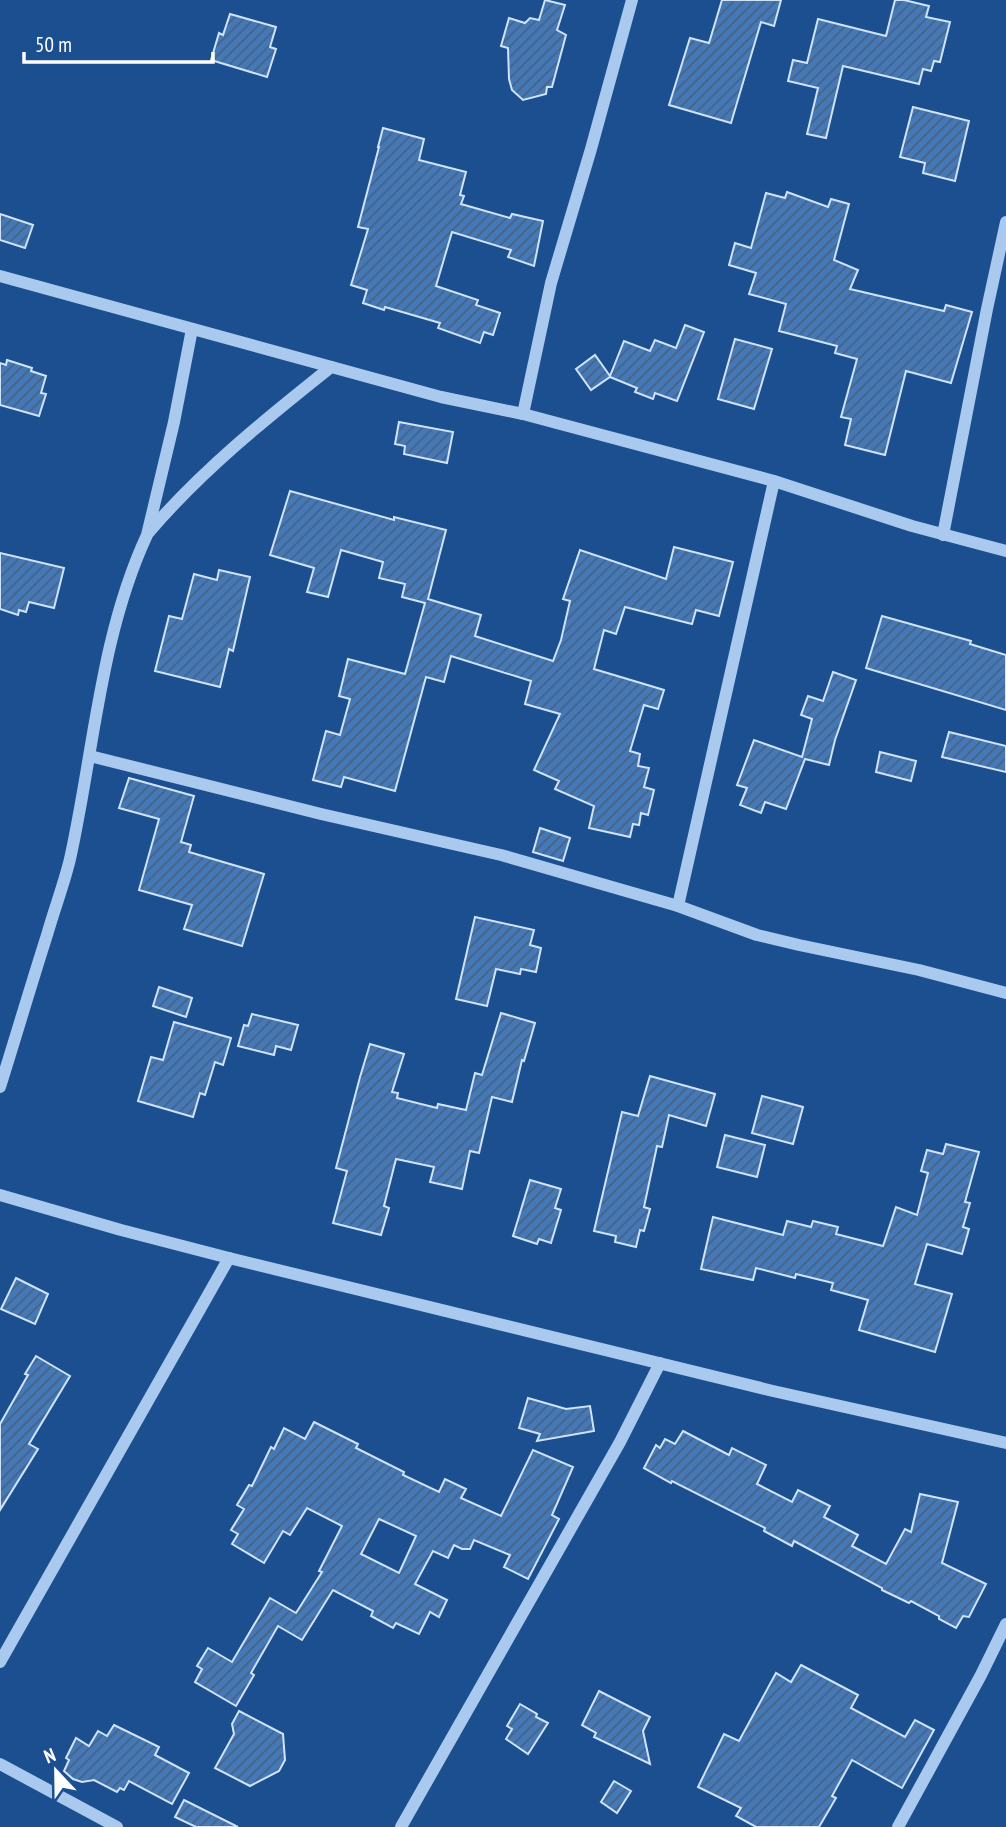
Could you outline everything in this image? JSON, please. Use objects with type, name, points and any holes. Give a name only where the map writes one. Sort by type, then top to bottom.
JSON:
[{"type":"street","points":[[523,414],[551,283],[632,0]]},
{"type":"street","points":[[943,535],[1006,222]]},
{"type":"street","points":[[0,276],[440,397],[523,414],[774,481],[943,535],[1006,551]]},
{"type":"street","points":[[0,1087],[69,861],[115,624],[147,535],[174,422],[192,329]]},
{"type":"street","points":[[147,535],[192,486],[255,428],[331,367]]},
{"type":"street","points":[[678,906],[774,481]]},
{"type":"street","points":[[90,756],[321,814],[501,855],[678,906],[757,934],[919,970],[1006,993]]},
{"type":"street","points":[[0,1195],[229,1258],[772,1391],[1006,1443]]},
{"type":"street","points":[[0,1662],[229,1258]]},
{"type":"street","points":[[401,1827],[620,1442],[660,1363]]},
{"type":"street","points":[[898,1827],[1006,1624]]},
{"type":"street","points":[[0,1764],[117,1827]]},
{"type":"building","points":[[545,0],[565,5],[557,30],[566,35],[552,87],[547,87],[546,94],[523,100],[512,90],[508,48],[501,46],[509,18],[525,23],[530,18],[539,20]]},
{"type":"building","points":[[722,0],[781,0],[774,26],[761,22],[731,123],[669,105],[690,38],[709,43]]},
{"type":"building","points":[[895,0],[929,6],[926,17],[950,22],[940,62],[934,61],[931,71],[923,69],[919,84],[843,66],[826,138],[807,134],[818,88],[788,81],[793,60],[807,63],[818,19],[886,36]]},
{"type":"building","points":[[230,14],[276,27],[270,47],[276,49],[267,77],[211,60],[219,33],[223,35]]},
{"type":"building","points":[[913,107],[969,121],[955,181],[923,173],[925,163],[900,157]]},
{"type":"building","points":[[383,128],[424,139],[419,160],[466,172],[460,195],[464,196],[461,204],[510,218],[512,214],[543,221],[534,266],[508,257],[511,250],[452,232],[436,286],[478,300],[476,305],[500,313],[493,335],[484,332],[480,343],[438,328],[440,323],[363,303],[367,290],[351,285],[368,229],[358,227]]},
{"type":"building","points":[[787,192],[828,207],[831,199],[849,204],[834,260],[858,270],[850,289],[944,311],[946,305],[972,312],[951,383],[906,371],[885,455],[845,445],[851,419],[841,417],[857,359],[835,353],[837,346],[779,331],[786,304],[749,294],[756,273],[729,265],[735,243],[751,248],[766,193],[785,198]]},
{"type":"building","points":[[0,214],[33,225],[25,248],[0,240]]},
{"type":"building","points":[[685,325],[704,332],[677,401],[655,393],[653,399],[635,392],[637,388],[610,377],[591,390],[576,369],[595,355],[610,376],[624,341],[650,351],[655,340],[676,348]]},
{"type":"building","points":[[735,339],[772,349],[754,409],[718,399]]},
{"type":"building","points":[[7,360],[46,376],[41,393],[46,394],[39,416],[0,405],[0,363],[6,365]]},
{"type":"building","points":[[399,422],[453,432],[447,463],[404,454],[405,446],[395,444]]},
{"type":"building","points":[[290,491],[394,520],[394,517],[446,530],[428,599],[481,615],[475,636],[553,661],[570,601],[563,599],[580,550],[666,579],[674,547],[733,562],[719,616],[696,610],[692,624],[625,607],[616,634],[604,630],[594,669],[664,690],[658,709],[644,705],[630,751],[640,754],[638,766],[649,768],[644,787],[654,790],[648,815],[641,813],[639,825],[633,824],[630,837],[589,828],[594,806],[555,789],[559,781],[534,770],[560,714],[525,704],[531,681],[451,656],[444,682],[426,677],[395,791],[344,777],[341,787],[313,780],[326,731],[340,735],[350,699],[339,696],[348,659],[405,674],[425,603],[402,597],[405,584],[379,578],[383,562],[341,550],[328,597],[307,592],[314,568],[270,555]]},
{"type":"building","points":[[0,553],[64,568],[54,608],[29,602],[26,612],[19,610],[18,615],[0,609]]},
{"type":"building","points":[[219,570],[250,577],[233,651],[229,649],[220,687],[155,671],[169,616],[182,619],[194,574],[217,580]]},
{"type":"building","points":[[882,616],[971,641],[970,644],[1006,655],[1006,710],[866,668]]},
{"type":"building","points":[[833,672],[856,680],[829,765],[805,759],[786,809],[765,802],[761,813],[740,805],[747,788],[737,785],[754,740],[802,757],[812,719],[801,715],[808,696],[823,701]]},
{"type":"building","points":[[949,732],[1006,746],[1006,772],[942,757]]},
{"type":"building","points":[[880,752],[916,761],[911,781],[876,772]]},
{"type":"building","points":[[129,778],[194,796],[181,842],[191,845],[189,852],[264,874],[242,946],[184,929],[192,905],[139,890],[159,819],[119,808]]},
{"type":"building","points":[[540,828],[570,838],[563,861],[533,852]]},
{"type":"building","points":[[475,917],[534,930],[530,945],[541,948],[536,972],[521,969],[520,974],[496,969],[487,1006],[456,999]]},
{"type":"building","points":[[159,987],[192,998],[186,1017],[153,1006]]},
{"type":"building","points":[[501,1013],[535,1023],[524,1061],[522,1060],[512,1102],[492,1097],[479,1153],[470,1151],[462,1189],[430,1182],[434,1167],[396,1159],[384,1206],[389,1208],[381,1235],[333,1223],[347,1171],[336,1168],[370,1044],[404,1054],[392,1092],[398,1093],[397,1098],[437,1108],[438,1104],[466,1110],[475,1073],[482,1075]]},
{"type":"building","points":[[252,1014],[298,1025],[291,1050],[276,1046],[274,1055],[238,1046],[244,1025],[248,1026]]},
{"type":"building","points":[[174,1022],[231,1038],[223,1065],[215,1062],[205,1095],[200,1093],[193,1117],[138,1101],[151,1057],[163,1060]]},
{"type":"building","points":[[650,1076],[715,1094],[706,1126],[669,1115],[662,1147],[657,1146],[644,1207],[650,1209],[644,1231],[640,1230],[636,1247],[615,1242],[616,1236],[594,1231],[622,1112],[638,1116]]},
{"type":"building","points":[[762,1096],[803,1107],[793,1144],[752,1133]]},
{"type":"building","points":[[725,1135],[765,1145],[757,1177],[717,1167]]},
{"type":"building","points":[[946,1144],[979,1152],[965,1202],[970,1203],[963,1227],[969,1229],[962,1254],[927,1244],[915,1284],[952,1294],[935,1352],[859,1330],[868,1300],[831,1290],[833,1283],[796,1274],[795,1278],[756,1268],[753,1280],[701,1269],[713,1217],[783,1235],[787,1221],[811,1227],[813,1221],[838,1227],[836,1234],[883,1246],[896,1207],[917,1215],[928,1173],[921,1171],[927,1150],[943,1154]]},
{"type":"building","points":[[530,1180],[561,1189],[555,1208],[561,1210],[551,1243],[539,1239],[537,1244],[513,1236]]},
{"type":"building","points":[[16,1278],[48,1294],[35,1324],[1,1309]]},
{"type":"building","points":[[36,1356],[70,1376],[29,1444],[38,1449],[0,1510],[0,1424]]},
{"type":"building","points":[[528,1398],[566,1409],[590,1406],[594,1431],[537,1441],[540,1434],[519,1428]]},
{"type":"building","points":[[314,1422],[358,1444],[356,1448],[404,1472],[403,1475],[439,1492],[445,1479],[466,1489],[461,1498],[501,1516],[533,1450],[573,1467],[552,1515],[559,1519],[528,1579],[504,1567],[510,1555],[474,1540],[470,1549],[454,1545],[448,1558],[433,1551],[415,1584],[447,1600],[439,1617],[430,1612],[419,1634],[396,1623],[393,1628],[371,1616],[373,1611],[333,1590],[302,1640],[278,1626],[236,1706],[195,1682],[202,1669],[197,1666],[208,1648],[232,1662],[270,1598],[296,1613],[322,1572],[319,1571],[342,1526],[307,1508],[290,1535],[283,1531],[264,1563],[232,1544],[238,1534],[231,1530],[244,1509],[237,1505],[249,1485],[252,1486],[271,1447],[274,1449],[284,1428],[305,1439]],"holes":[[[379,1519],[416,1536],[399,1573],[361,1554]]]},
{"type":"building","points":[[683,1431],[729,1455],[732,1448],[766,1465],[757,1484],[792,1502],[798,1490],[830,1506],[824,1517],[858,1535],[852,1546],[886,1564],[905,1529],[911,1532],[920,1494],[958,1502],[942,1563],[986,1584],[969,1617],[963,1616],[956,1628],[939,1619],[939,1616],[882,1590],[794,1541],[792,1546],[764,1531],[765,1528],[644,1468],[656,1445],[660,1448],[665,1439],[675,1444]]},
{"type":"building","points":[[801,1665],[858,1695],[851,1708],[905,1737],[915,1720],[934,1730],[902,1788],[852,1760],[832,1796],[836,1798],[819,1827],[756,1827],[736,1816],[741,1808],[698,1787],[724,1734],[739,1741],[776,1673],[791,1682]]},
{"type":"building","points":[[599,1691],[650,1717],[643,1731],[650,1764],[594,1737],[596,1733],[582,1725]]},
{"type":"building","points":[[520,1704],[548,1723],[528,1754],[506,1739],[512,1729],[507,1726]]},
{"type":"building","points":[[239,1711],[283,1734],[285,1760],[279,1771],[250,1786],[215,1768],[234,1734],[232,1724]]},
{"type":"building","points":[[114,1725],[159,1747],[155,1755],[189,1773],[172,1804],[129,1781],[124,1790],[120,1788],[117,1792],[94,1780],[82,1782],[73,1779],[64,1771],[69,1760],[66,1758],[76,1738],[89,1746],[98,1731],[107,1736]]},
{"type":"building","points":[[614,1781],[631,1791],[617,1813],[601,1802]]},
{"type":"building","points":[[184,1800],[238,1827],[196,1827],[175,1817]]}]
